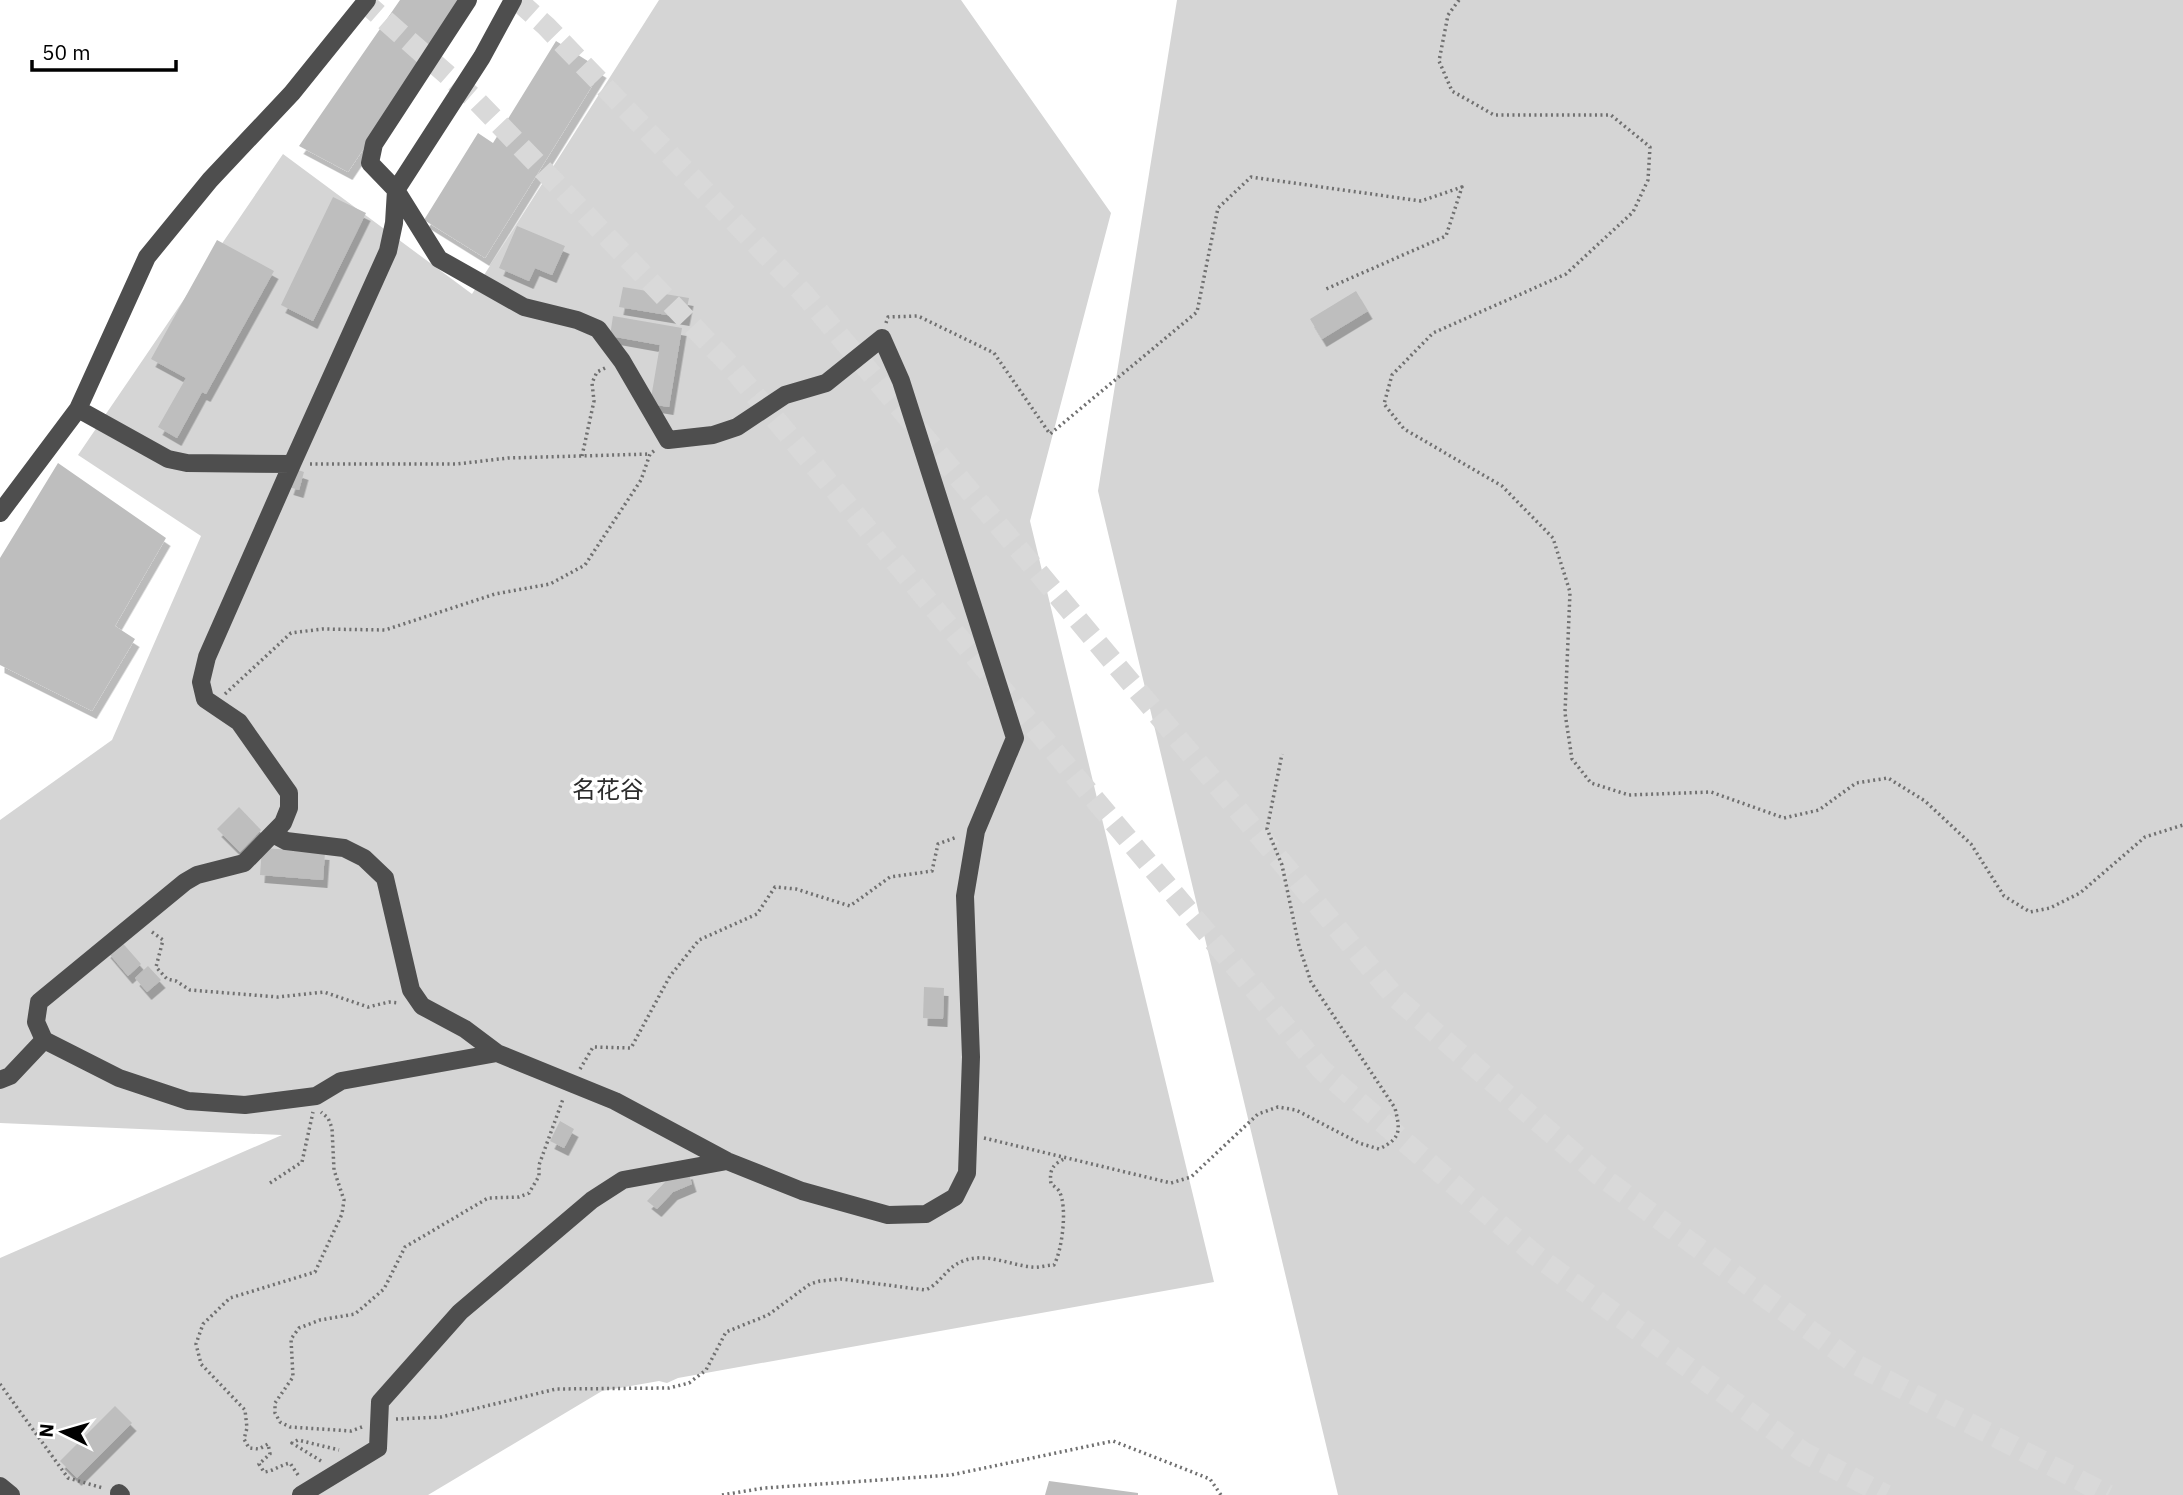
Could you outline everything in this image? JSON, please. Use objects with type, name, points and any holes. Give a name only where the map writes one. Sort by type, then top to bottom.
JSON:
[{"type":"street","points":[[0,513],[78,409],[147,257],[210,180],[292,93],[367,0]]},
{"type":"street","points":[[273,834],[286,841],[344,848],[364,858],[385,878],[411,990],[422,1006],[466,1029],[497,1052],[615,1101],[727,1161],[802,1191],[888,1215],[926,1214],[955,1197],[967,1173],[971,1057],[965,896],[976,831],[1015,738],[901,381],[882,338],[826,383],[786,395],[737,427],[713,435],[668,440],[622,361],[598,329],[577,320],[524,307],[439,259],[396,190],[370,163],[374,144],[468,0]]},
{"type":"street","points":[[497,1052],[341,1081],[316,1096],[245,1105],[188,1101],[119,1078],[44,1040],[36,1022],[39,1002],[185,882],[197,875],[244,863],[283,823],[289,808],[289,793],[239,722],[205,699],[201,682],[207,657],[388,251],[394,223],[396,190],[482,57],[513,0]]},
{"type":"street","points":[[78,409],[168,459],[187,463],[292,464]]},
{"type":"street","points":[[0,1080],[10,1076],[44,1040]]},
{"type":"street","points":[[300,1495],[378,1448],[380,1402],[460,1312],[592,1200],[623,1180],[727,1161]]},
{"type":"street","points":[[0,1486],[11,1495]]},
{"type":"path","points":[[1459,0],[1448,15],[1439,61],[1452,91],[1494,115],[1611,115],[1650,147],[1648,180],[1633,212],[1566,274],[1433,333],[1392,375],[1384,404],[1404,429],[1502,486],[1553,538],[1570,592],[1565,713],[1572,759],[1591,783],[1629,795],[1711,792],[1784,818],[1819,810],[1856,783],[1888,778],[1925,801],[1971,844],[2004,896],[2030,912],[2050,908],[2080,893],[2145,836],[2183,825]]},
{"type":"path","points":[[882,338],[888,317],[918,316],[994,353],[1050,434],[1197,312],[1217,208],[1251,177],[1421,201],[1462,187],[1446,236],[1326,289]]},
{"type":"path","points":[[582,456],[594,401],[592,383],[597,372],[622,361]]},
{"type":"path","points":[[225,713],[225,693],[291,633],[322,629],[385,630],[495,594],[550,584],[585,565],[641,480],[650,454],[668,440]]},
{"type":"path","points":[[292,464],[457,464],[508,458],[650,454]]},
{"type":"path","points":[[968,1135],[1171,1183],[1191,1177],[1258,1114],[1278,1107],[1296,1110],[1359,1143],[1379,1149],[1396,1138],[1400,1129],[1395,1108],[1311,982],[1299,946],[1282,865],[1267,829],[1282,754]]},
{"type":"path","points":[[976,831],[938,844],[932,872],[890,877],[850,906],[796,889],[775,887],[757,914],[699,940],[670,976],[631,1048],[593,1047],[578,1073],[575,1085],[562,1100],[539,1165],[539,1176],[529,1193],[519,1197],[488,1198],[405,1247],[384,1289],[355,1314],[299,1328],[291,1339],[293,1377],[275,1403],[275,1413],[281,1422],[290,1427],[351,1431],[389,1419],[442,1417],[556,1389],[669,1388],[690,1383],[706,1370],[726,1332],[768,1315],[810,1284],[841,1279],[925,1290],[935,1286],[947,1269],[966,1259],[1003,1259],[1033,1267],[1054,1265],[1059,1255],[1063,1211],[1059,1190],[1051,1184],[1049,1174],[1054,1164],[1066,1158]]},
{"type":"path","points":[[156,967],[167,979],[190,990],[278,997],[324,992],[368,1007],[389,1002],[422,1006]]},
{"type":"path","points":[[271,1183],[302,1163],[316,1096]]},
{"type":"path","points":[[316,1096],[320,1111],[328,1118],[332,1128],[334,1170],[344,1200],[342,1214],[315,1272],[230,1297],[203,1324],[196,1344],[201,1364],[245,1410],[247,1428],[244,1438],[248,1448],[259,1448],[268,1444],[270,1454],[259,1464],[264,1472],[274,1471],[290,1463],[295,1474],[304,1479],[323,1481]]},
{"type":"path","points":[[0,1384],[68,1478],[120,1494]]},
{"type":"path","points":[[340,1471],[292,1443],[298,1440],[337,1448],[358,1460]]},
{"type":"path","points":[[722,1495],[764,1488],[951,1475],[1113,1441],[1210,1479],[1221,1495]]},
{"type":"green space","name":"名花谷","points":[[659,0],[961,0],[1111,213],[1030,521],[1214,1282],[678,1378],[667,1383],[659,1381],[602,1391],[428,1495],[15,1495],[0,1477],[0,1258],[282,1135],[0,1123],[0,820],[112,740],[201,536],[78,455],[283,154],[472,294]]},
{"type":"green space","points":[[1177,0],[2183,0],[2183,1495],[1338,1495],[1098,491]]},
{"type":"building","points":[[400,0],[463,0],[348,172],[299,146]]},
{"type":"building","points":[[556,41],[602,70],[485,258],[424,220],[478,133],[493,143]]},
{"type":"building","points":[[333,197],[366,213],[313,321],[281,305]]},
{"type":"building","points":[[517,226],[565,246],[552,275],[535,268],[529,281],[499,268]]},
{"type":"building","points":[[217,240],[274,271],[206,394],[202,392],[177,438],[158,427],[186,378],[151,359]]},
{"type":"building","points":[[623,287],[689,298],[685,318],[619,307]]},
{"type":"building","points":[[1356,291],[1368,311],[1322,339],[1310,319]]},
{"type":"building","points":[[613,316],[682,328],[669,407],[650,404],[660,345],[610,336]]},
{"type":"building","points":[[58,463],[166,538],[115,626],[135,639],[92,711],[0,665],[0,558]]},
{"type":"building","points":[[295,469],[304,472],[299,490],[289,487]]},
{"type":"building","points":[[239,807],[261,830],[240,852],[217,829]]},
{"type":"building","points":[[262,848],[325,852],[323,880],[260,875]]},
{"type":"building","points":[[119,939],[141,964],[128,976],[106,950]]},
{"type":"building","points":[[148,966],[161,980],[147,992],[135,978]]},
{"type":"building","points":[[924,987],[944,988],[943,1019],[923,1018]]},
{"type":"building","points":[[560,1121],[574,1129],[564,1148],[550,1141]]},
{"type":"building","points":[[688,1171],[692,1184],[673,1192],[657,1209],[647,1201],[666,1181]]},
{"type":"building","points":[[115,1406],[132,1423],[77,1478],[60,1461]]},
{"type":"building","points":[[1049,1481],[1138,1493],[1138,1495],[1045,1495]]},
{"type":"tunnel","points":[[362,0],[476,100],[729,364],[1322,1070],[1534,1254],[1803,1452],[1886,1495]]},
{"type":"tunnel","points":[[517,0],[546,26],[805,295],[1395,997],[1598,1174],[1857,1365],[2108,1495]]}]
